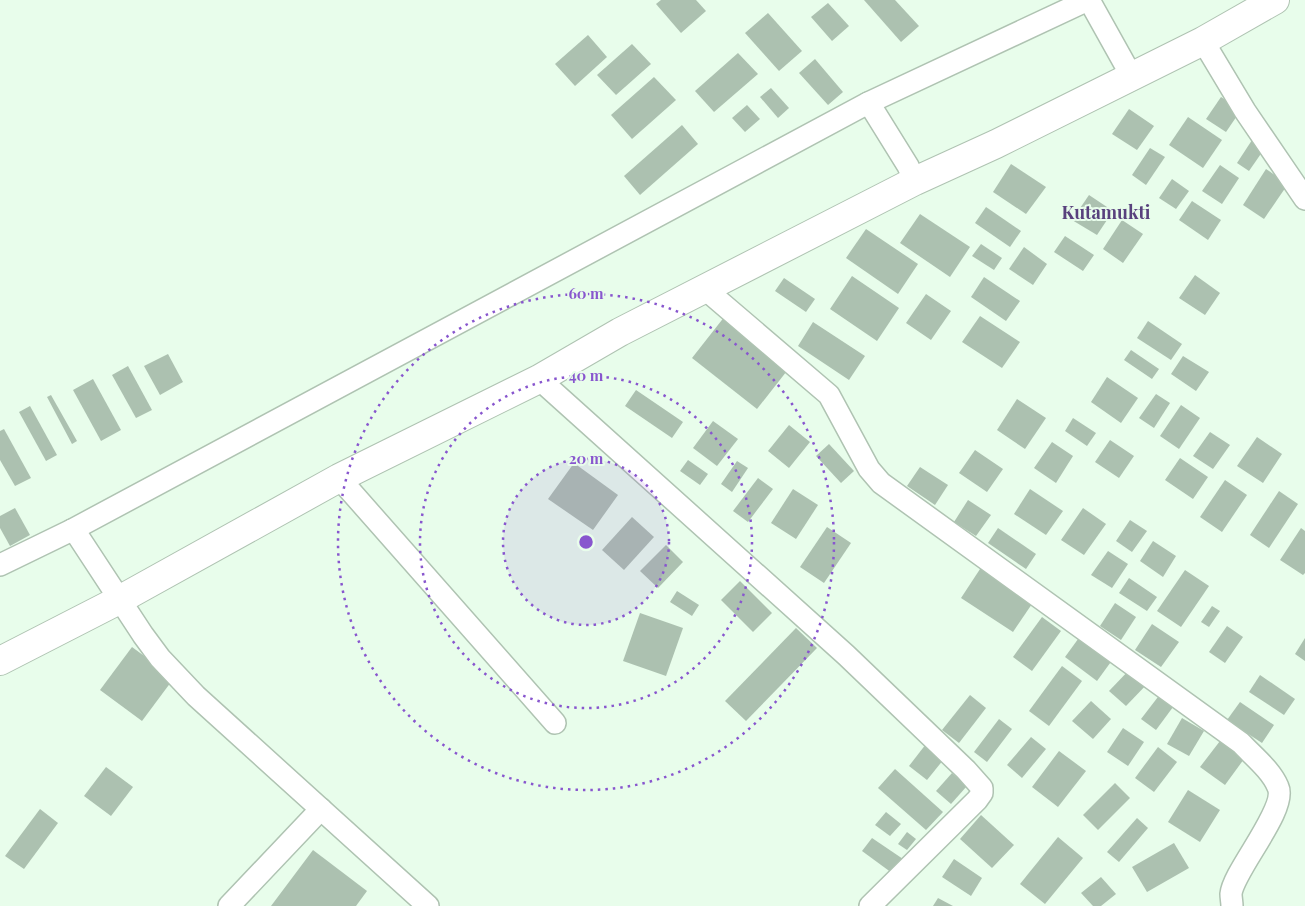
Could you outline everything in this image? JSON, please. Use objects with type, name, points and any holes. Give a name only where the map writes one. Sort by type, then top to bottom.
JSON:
[{"type":"main road","points":[[0,660],[339,478],[539,378],[911,174],[996,144],[1128,70],[1203,42],[1275,0]]},
{"type":"street","points":[[0,565],[75,533],[870,106],[1090,2],[1128,70]]},
{"type":"street","points":[[1203,42],[1245,111],[1305,199]]},
{"type":"street","points":[[870,106],[911,174]]},
{"type":"street","points":[[705,288],[829,395],[869,469],[881,483],[1241,743],[1273,778],[1280,789],[1278,801],[1263,835],[1236,881],[1231,894],[1232,906]]},
{"type":"street","points":[[539,378],[846,655],[966,770],[982,788],[982,793],[978,800],[870,906]]},
{"type":"street","points":[[339,478],[555,723]]},
{"type":"street","points":[[75,533],[160,658],[196,696],[428,906]]},
{"type":"street","points":[[229,906],[321,809]]},
{"type":"building","points":[[661,0],[696,0],[706,11],[681,33],[656,4]]},
{"type":"building","points":[[864,0],[895,0],[919,26],[901,42]]},
{"type":"building","points":[[828,3],[849,26],[832,41],[811,17]]},
{"type":"building","points":[[768,13],[802,51],[779,71],[745,33]]},
{"type":"building","points":[[588,35],[607,57],[575,86],[555,64]]},
{"type":"building","points":[[632,44],[651,64],[616,95],[597,75]]},
{"type":"building","points":[[738,53],[758,74],[714,112],[695,91]]},
{"type":"building","points":[[815,59],[843,92],[828,105],[799,73]]},
{"type":"building","points":[[654,77],[676,100],[632,139],[611,115]]},
{"type":"building","points":[[771,88],[789,108],[778,118],[760,97]]},
{"type":"building","points":[[1221,97],[1241,110],[1226,132],[1206,119]]},
{"type":"building","points":[[747,105],[760,119],[745,132],[732,118]]},
{"type":"building","points":[[1129,109],[1154,126],[1137,150],[1112,134]]},
{"type":"building","points":[[1188,117],[1222,140],[1203,168],[1169,145]]},
{"type":"building","points":[[682,125],[698,144],[640,195],[624,176]]},
{"type":"building","points":[[1254,137],[1267,145],[1249,171],[1237,163]]},
{"type":"building","points":[[1150,148],[1165,157],[1146,185],[1132,175]]},
{"type":"building","points":[[1011,164],[1046,187],[1026,214],[993,192]]},
{"type":"building","points":[[1220,165],[1239,178],[1222,204],[1202,191]]},
{"type":"building","points":[[1266,169],[1288,184],[1264,219],[1243,205]]},
{"type":"building","points":[[1172,179],[1189,191],[1176,209],[1159,198]]},
{"type":"building","points":[[1089,195],[1113,211],[1097,235],[1072,220]]},
{"type":"building","points":[[1192,201],[1221,220],[1208,240],[1179,220]]},
{"type":"building","points":[[986,207],[1021,231],[1010,247],[975,223]]},
{"type":"building","points":[[920,214],[970,247],[950,277],[900,243]]},
{"type":"building","points":[[1122,220],[1143,234],[1123,263],[1103,249]]},
{"type":"building","points":[[866,229],[918,264],[898,294],[846,258]]},
{"type":"building","points":[[1065,236],[1094,255],[1083,271],[1054,252]]},
{"type":"building","points":[[981,244],[1002,258],[994,270],[972,256]]},
{"type":"building","points":[[1024,247],[1047,264],[1033,285],[1009,269]]},
{"type":"building","points":[[1195,275],[1220,293],[1205,315],[1179,298]]},
{"type":"building","points":[[852,276],[899,308],[877,341],[830,309]]},
{"type":"building","points":[[984,277],[1020,301],[1006,321],[971,297]]},
{"type":"building","points":[[784,278],[815,299],[806,312],[775,291]]},
{"type":"building","points":[[926,294],[951,311],[931,340],[906,323]]},
{"type":"building","points":[[725,316],[790,367],[757,409],[692,358]]},
{"type":"building","points":[[980,316],[1020,342],[1002,368],[962,342]]},
{"type":"building","points":[[1148,321],[1182,344],[1171,360],[1137,338]]},
{"type":"building","points":[[813,322],[865,356],[849,380],[798,346]]},
{"type":"building","points":[[1131,350],[1159,369],[1152,379],[1124,360]]},
{"type":"building","points":[[168,354],[183,382],[160,395],[144,366]]},
{"type":"building","points":[[1183,356],[1209,372],[1196,391],[1171,374]]},
{"type":"building","points":[[128,366],[152,410],[136,418],[112,375]]},
{"type":"building","points":[[1107,377],[1138,398],[1121,423],[1091,402]]},
{"type":"building","points":[[93,379],[121,430],[101,441],[73,390]]},
{"type":"building","points":[[636,390],[683,422],[672,438],[625,406]]},
{"type":"building","points":[[1156,394],[1170,403],[1154,428],[1139,418]]},
{"type":"building","points":[[51,395],[77,441],[72,444],[47,397]]},
{"type":"building","points":[[1017,399],[1046,418],[1025,449],[997,430]]},
{"type":"building","points":[[1181,405],[1200,418],[1179,449],[1160,436]]},
{"type":"building","points":[[30,406],[57,455],[46,461],[19,412]]},
{"type":"building","points":[[1073,418],[1096,433],[1087,446],[1065,431]]},
{"type":"building","points":[[713,421],[738,439],[717,466],[693,448]]},
{"type":"building","points":[[789,425],[810,442],[789,468],[768,451]]},
{"type":"building","points":[[4,429],[31,478],[15,486],[0,460],[0,431]]},
{"type":"building","points":[[1210,432],[1230,445],[1213,469],[1193,456]]},
{"type":"building","points":[[1257,437],[1282,454],[1263,483],[1237,466]]},
{"type":"building","points":[[1110,440],[1134,456],[1119,478],[1095,462]]},
{"type":"building","points":[[1052,442],[1073,456],[1056,483],[1034,468]]},
{"type":"building","points":[[829,444],[854,471],[841,483],[816,456]]},
{"type":"building","points":[[975,450],[1003,469],[987,492],[959,473]]},
{"type":"building","points":[[1180,458],[1208,477],[1193,499],[1165,480]]},
{"type":"building","points":[[688,460],[708,474],[700,485],[680,471]]},
{"type":"building","points":[[737,461],[748,468],[732,492],[721,484]]},
{"type":"building","points":[[574,463],[618,495],[593,530],[548,499]]},
{"type":"building","points":[[920,467],[948,485],[935,505],[907,486]]},
{"type":"building","points":[[758,478],[773,489],[748,522],[733,511]]},
{"type":"building","points":[[1225,480],[1247,495],[1222,532],[1200,517]]},
{"type":"building","points":[[793,489],[818,505],[796,539],[771,523]]},
{"type":"building","points":[[1030,489],[1063,511],[1046,535],[1014,514]]},
{"type":"building","points":[[1279,491],[1298,504],[1269,548],[1250,535]]},
{"type":"building","points":[[968,500],[991,515],[976,536],[954,522]]},
{"type":"building","points":[[15,508],[30,535],[10,546],[0,528],[0,516]]},
{"type":"building","points":[[1083,508],[1106,524],[1084,555],[1061,540]]},
{"type":"building","points":[[632,517],[654,537],[624,570],[602,550]]},
{"type":"building","points":[[1130,520],[1147,531],[1132,552],[1116,541]]},
{"type":"building","points":[[827,527],[851,543],[824,583],[800,567]]},
{"type":"building","points":[[998,528],[1036,554],[1026,569],[988,543]]},
{"type":"building","points":[[1301,528],[1305,531],[1305,573],[1303,575],[1280,560]]},
{"type":"building","points":[[1153,541],[1176,556],[1163,577],[1140,561]]},
{"type":"building","points":[[666,545],[683,562],[658,588],[640,571]]},
{"type":"building","points":[[1108,551],[1128,564],[1112,588],[1091,575]]},
{"type":"building","points":[[982,566],[1034,601],[1013,632],[961,598]]},
{"type":"building","points":[[1185,570],[1209,586],[1181,627],[1157,611]]},
{"type":"building","points":[[1129,578],[1157,597],[1147,611],[1119,593]]},
{"type":"building","points":[[740,581],[772,613],[753,632],[721,600]]},
{"type":"building","points":[[677,591],[699,605],[692,616],[670,602]]},
{"type":"building","points":[[1115,603],[1136,617],[1121,640],[1100,626]]},
{"type":"building","points":[[1212,606],[1220,611],[1209,627],[1201,622]]},
{"type":"building","points":[[640,613],[683,628],[666,676],[623,661]]},
{"type":"building","points":[[1042,617],[1061,631],[1032,671],[1013,657]]},
{"type":"building","points":[[1152,624],[1179,642],[1161,667],[1135,650]]},
{"type":"building","points":[[1227,626],[1243,637],[1225,663],[1209,652]]},
{"type":"building","points":[[796,628],[817,648],[746,721],[725,701]]},
{"type":"building","points":[[1081,635],[1113,659],[1097,681],[1065,657]]},
{"type":"building","points":[[1305,638],[1305,661],[1295,654]]},
{"type":"building","points":[[132,647],[174,678],[142,721],[100,690]]},
{"type":"building","points":[[1062,666],[1082,681],[1049,726],[1029,711]]},
{"type":"building","points":[[1133,666],[1150,681],[1126,706],[1109,691]]},
{"type":"building","points":[[1260,675],[1295,699],[1284,715],[1249,692]]},
{"type":"building","points":[[1161,693],[1176,703],[1156,730],[1141,719]]},
{"type":"building","points":[[970,695],[986,708],[959,743],[942,730]]},
{"type":"building","points":[[1091,701],[1111,719],[1093,739],[1072,721]]},
{"type":"building","points":[[1240,702],[1274,725],[1262,743],[1227,720]]},
{"type":"building","points":[[1182,718],[1204,731],[1189,756],[1167,744]]},
{"type":"building","points":[[999,719],[1012,729],[987,762],[974,752]]},
{"type":"building","points":[[1123,728],[1144,742],[1128,766],[1107,752]]},
{"type":"building","points":[[1031,737],[1046,749],[1022,778],[1007,765]]},
{"type":"building","points":[[1220,741],[1244,759],[1225,785],[1200,767]]},
{"type":"building","points":[[926,744],[944,759],[927,780],[909,766]]},
{"type":"building","points":[[1158,747],[1177,762],[1154,792],[1135,778]]},
{"type":"building","points":[[1059,751],[1086,771],[1058,807],[1032,787]]},
{"type":"building","points":[[106,767],[133,787],[111,816],[84,796]]},
{"type":"building","points":[[895,769],[943,812],[926,830],[878,788]]},
{"type":"building","points":[[952,773],[967,786],[951,804],[936,791]]},
{"type":"building","points":[[1115,783],[1130,798],[1098,830],[1083,815]]},
{"type":"building","points":[[1188,790],[1220,810],[1200,842],[1168,822]]},
{"type":"building","points":[[40,809],[58,823],[24,869],[5,856]]},
{"type":"building","points":[[886,812],[901,824],[890,836],[875,825]]},
{"type":"building","points":[[981,815],[1014,845],[992,868],[960,839]]},
{"type":"building","points":[[1137,818],[1148,828],[1119,862],[1107,852]]},
{"type":"building","points":[[907,832],[916,839],[907,850],[898,844]]},
{"type":"building","points":[[1058,837],[1083,858],[1045,904],[1020,884]]},
{"type":"building","points":[[872,838],[903,859],[892,873],[862,851]]},
{"type":"building","points":[[1174,843],[1189,868],[1147,892],[1132,867]]},
{"type":"building","points":[[313,850],[367,891],[356,906],[271,906]]},
{"type":"building","points":[[954,859],[982,878],[971,896],[942,877]]},
{"type":"building","points":[[1101,877],[1116,894],[1101,906],[1093,906],[1081,893]]},
{"type":"building","points":[[938,898],[953,906],[933,906]]},
{"type":"district","name":"Kutamukti","points":[[1106,212]]}]
